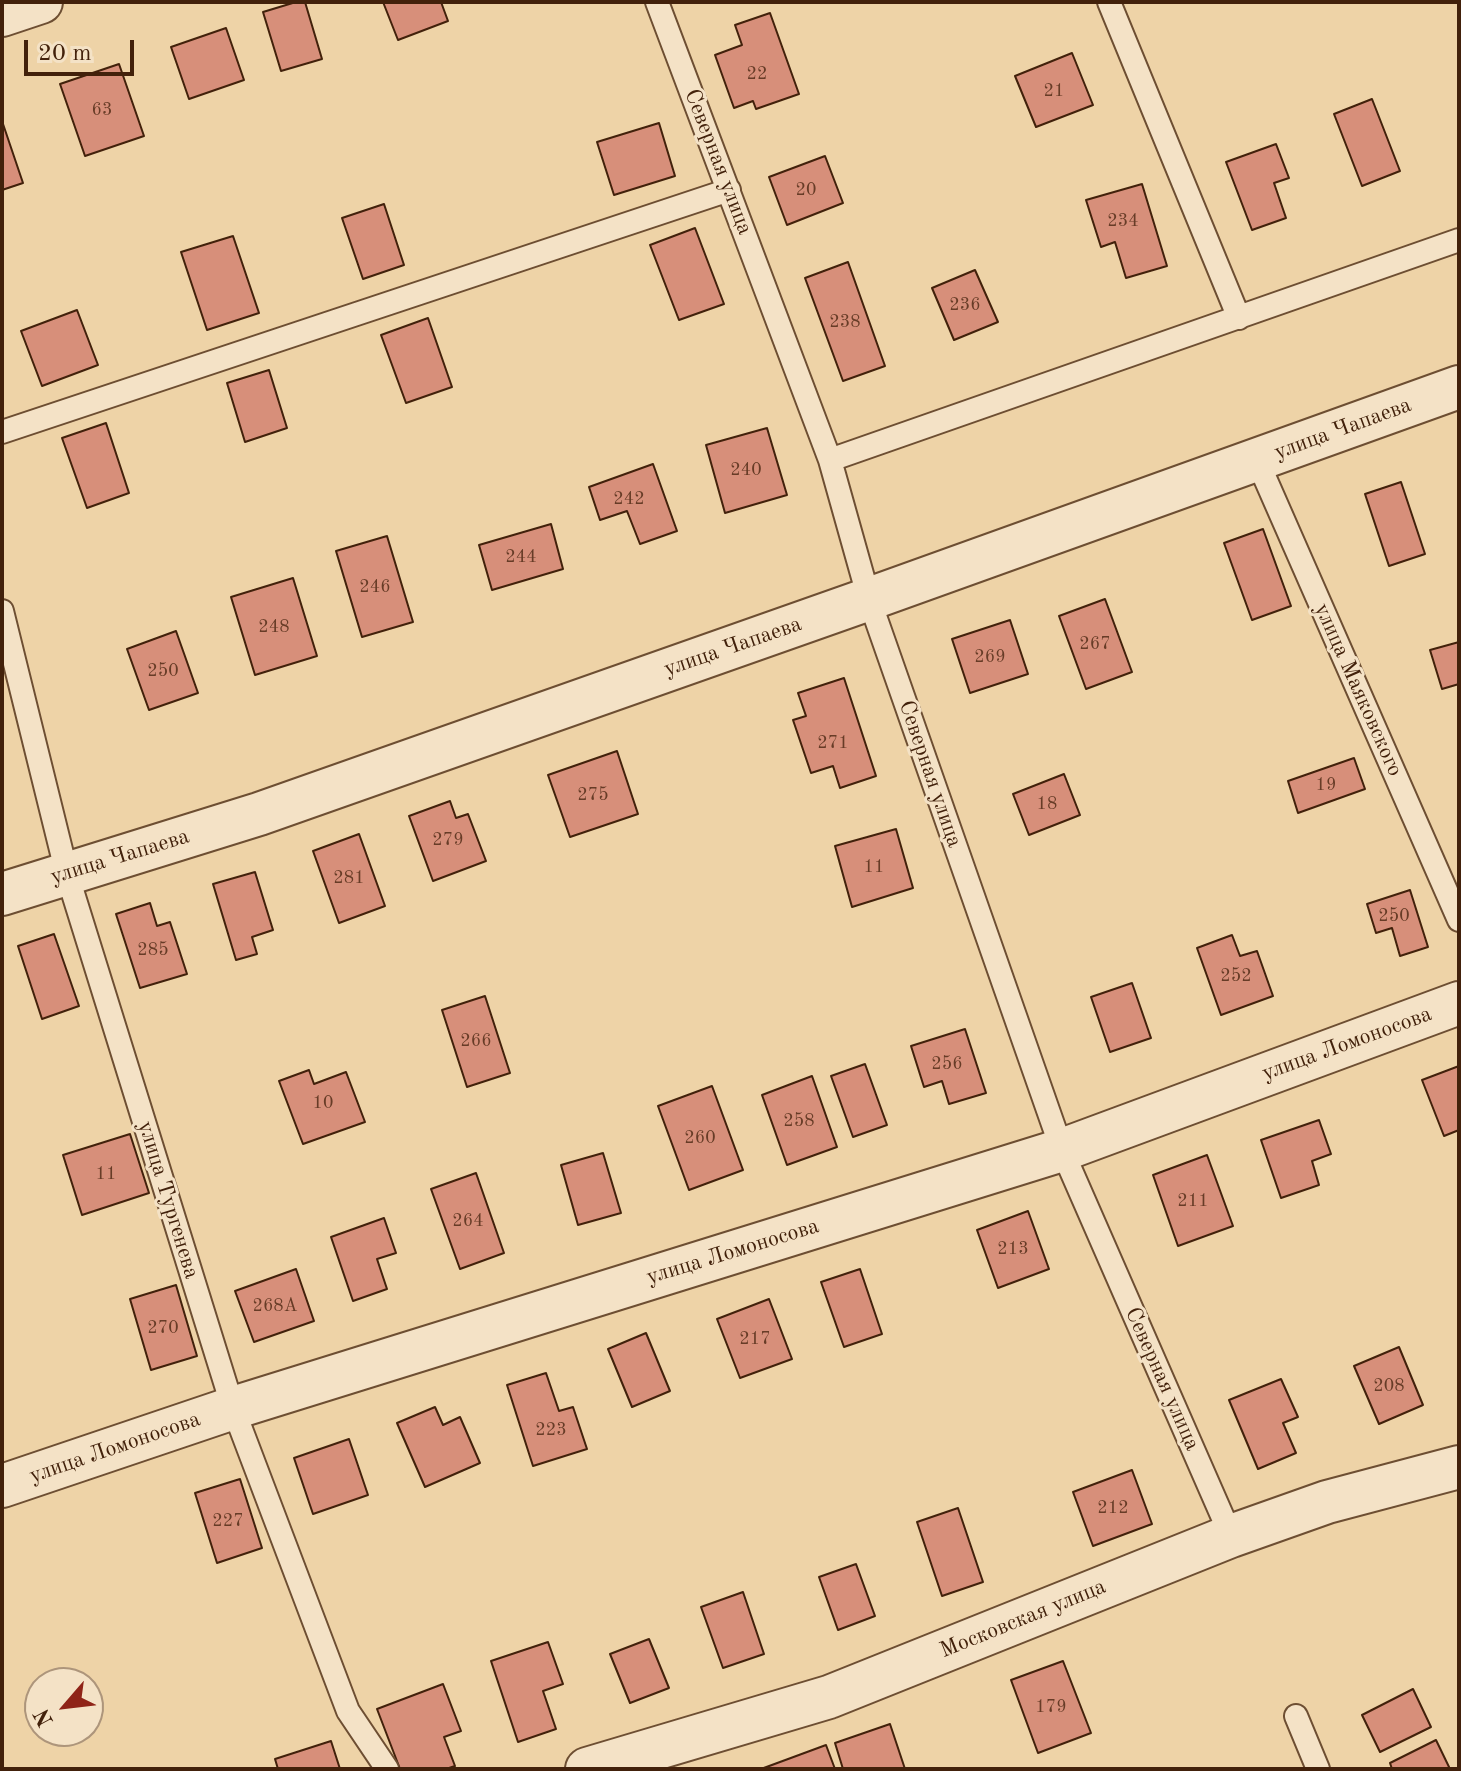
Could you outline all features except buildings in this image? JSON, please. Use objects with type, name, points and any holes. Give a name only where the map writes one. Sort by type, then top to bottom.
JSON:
[{"type":"street","points":[[2,15],[41,2]]},
{"type":"street","name":"улица Чапаева","points":[[2,894],[259,814],[1459,387]]},
{"type":"street","name":"улица Ломоносова","points":[[2,1486],[233,1408],[1062,1150],[1459,1003]]},
{"type":"street","name":"Московская улица","points":[[587,1769],[829,1697],[1231,1536],[1327,1502],[1459,1467]]},
{"type":"lane","name":"Северная улица","points":[[657,2],[830,460],[869,599],[1062,1150],[1231,1536]]},
{"type":"lane","points":[[1109,2],[1239,318]]},
{"type":"lane","points":[[2,432],[729,190]]},
{"type":"lane","points":[[830,460],[1459,240]]},
{"type":"lane","name":"улица Маяковского","points":[[1257,460],[1459,920]]},
{"type":"lane","name":"улица Тургенева","points":[[2,611],[67,874],[233,1408],[348,1711],[387,1769]]},
{"type":"lane","points":[[1296,1716],[1318,1769]]}]
